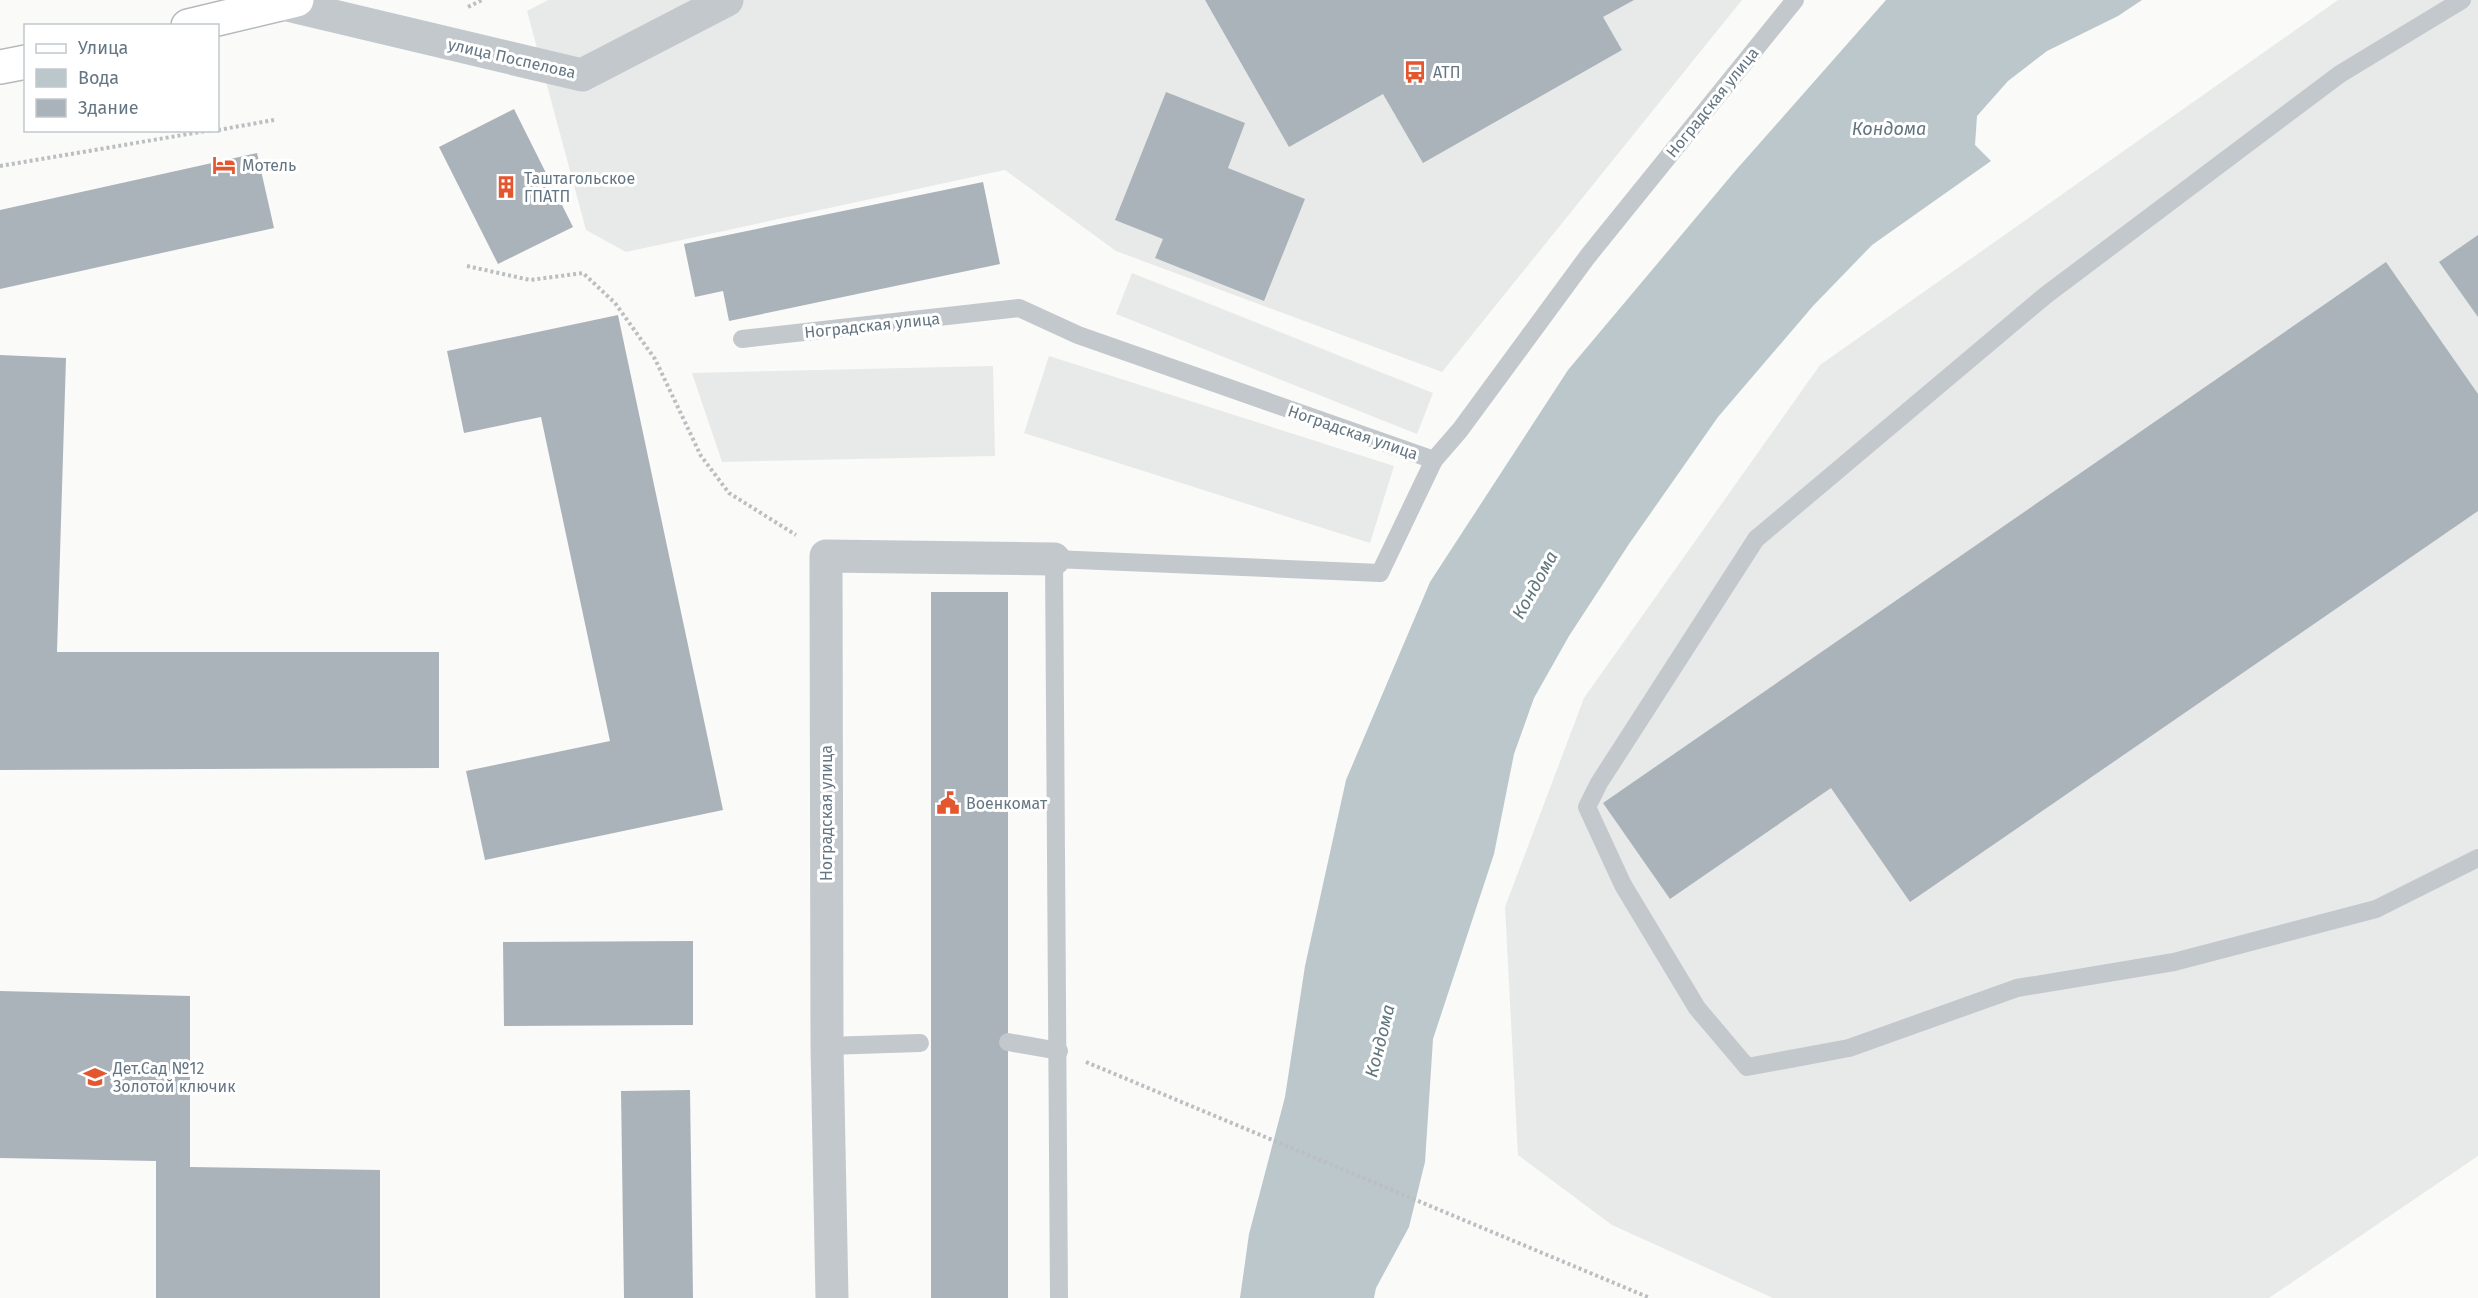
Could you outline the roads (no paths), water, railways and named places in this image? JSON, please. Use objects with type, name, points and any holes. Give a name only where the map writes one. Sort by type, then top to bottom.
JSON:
[{"type":"main road","points":[[196,24],[290,2]]},
{"type":"main road","points":[[0,67],[24,62]]},
{"type":"street","name":"улица Поспелова","points":[[290,2],[582,75],[727,0]]},
{"type":"street","name":"Ноградская улица","points":[[832,1298],[827,1046],[826,556],[1054,559]]},
{"type":"lane","name":"Ноградская улица","points":[[742,339],[1019,308],[1078,335],[1434,460],[1460,430],[1588,256],[1795,0]]},
{"type":"lane","points":[[2462,0],[2340,74],[2046,295],[1756,539],[1599,783],[1587,807],[1623,885],[1697,1008],[1747,1067],[1849,1048],[2017,988],[2174,962],[2376,909],[2478,858]]},
{"type":"lane","points":[[1059,1298],[1054,559],[1380,573],[1434,460]]},
{"type":"lane","points":[[1008,1042],[1059,1051]]},
{"type":"lane","points":[[827,1046],[920,1043]]},
{"type":"water","name":"Кондома","points":[[1886,0],[2142,0],[2118,16],[2047,51],[2008,81],[1977,116],[1975,145],[1991,161],[1872,245],[1813,306],[1718,417],[1629,544],[1569,636],[1534,698],[1514,754],[1494,854],[1433,1039],[1425,1162],[1409,1227],[1376,1288],[1374,1298],[1240,1298],[1249,1234],[1285,1097],[1305,966],[1346,780],[1430,582],[1568,370],[1736,170]]},
{"type":"place","name":"АТП","points":[[1415,72]]},
{"type":"place","name":"Мотель","points":[[224,165]]},
{"type":"place","name":"Таштагольское ГПАТП","points":[[506,187]]},
{"type":"place","name":"Военкомат","points":[[948,803]]},
{"type":"place","name":"Дет.Сад №12 Золотой ключик","points":[[95,1077]]}]
